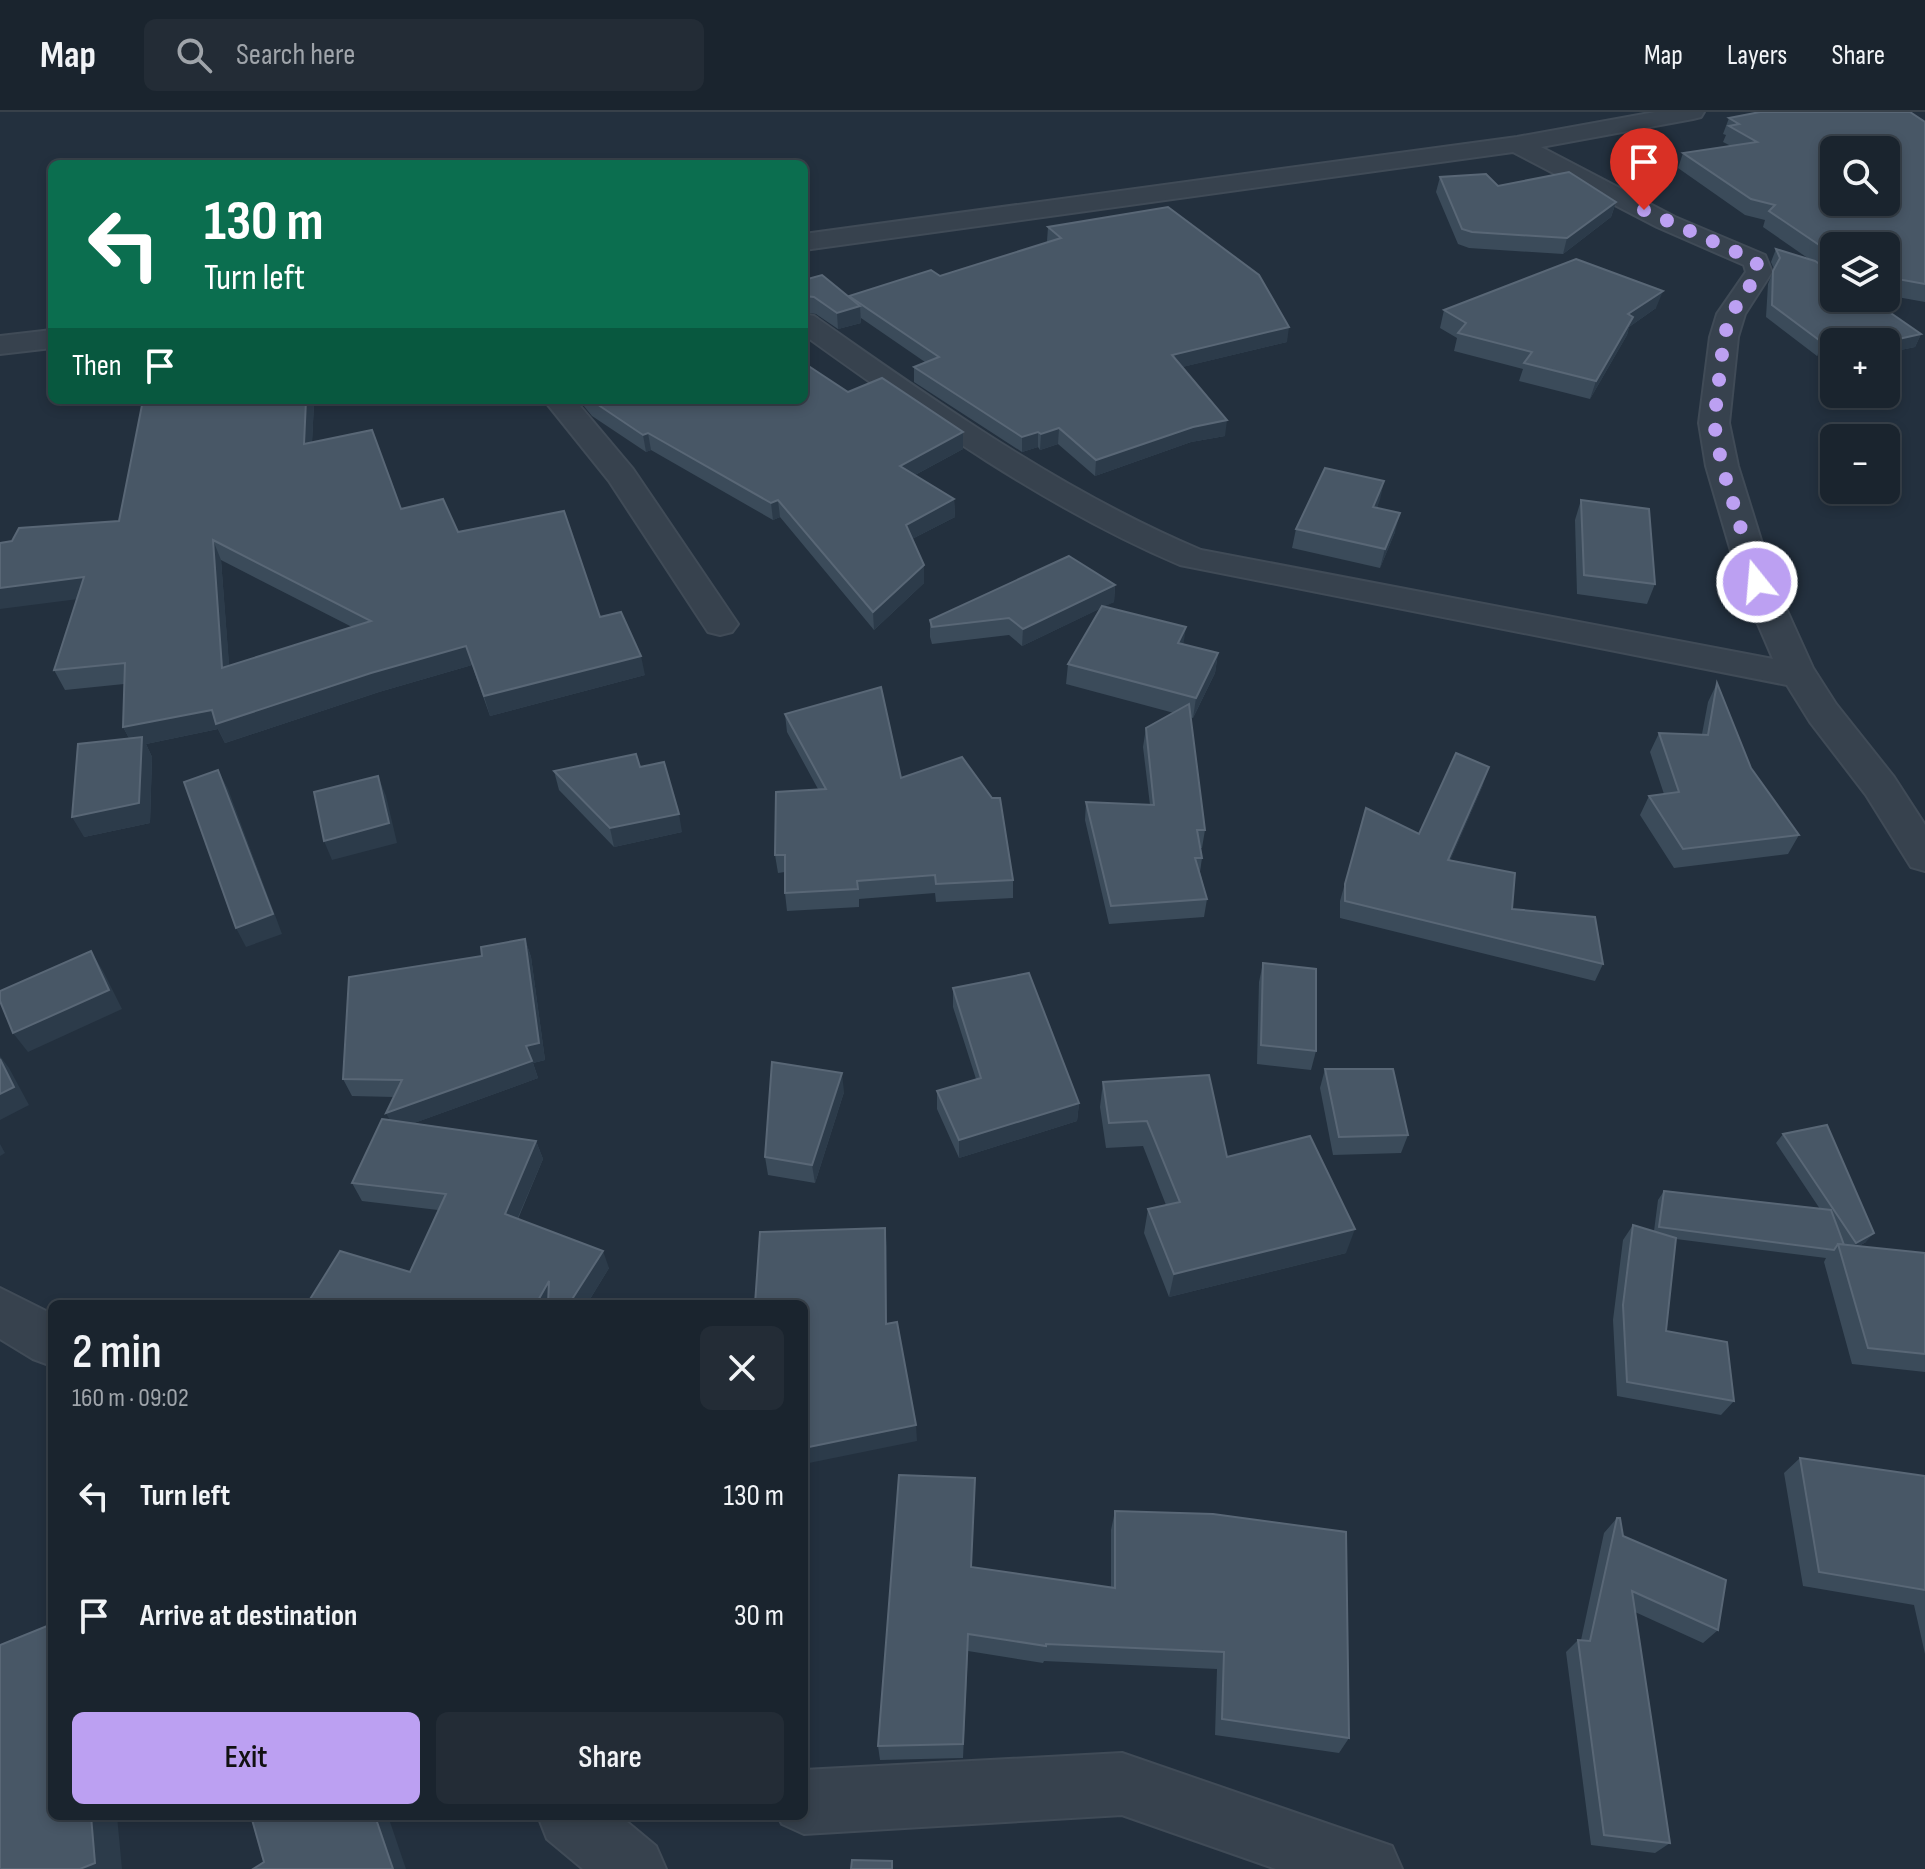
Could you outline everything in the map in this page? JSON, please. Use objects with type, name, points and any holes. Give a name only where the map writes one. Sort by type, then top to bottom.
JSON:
[{"type":"street","points":[[808,241],[1517,144],[1693,112]]},
{"type":"street","points":[[1517,144],[1666,222],[1756,261],[1759,272],[1731,314],[1724,337],[1714,423],[1722,466],[1757,582],[1771,619],[1800,676],[1823,713],[1880,786],[1925,857]]},
{"type":"street","points":[[808,325],[935,412],[1082,506],[1149,541],[1192,558],[1800,676]]},
{"type":"street","points":[[0,345],[48,339]]},
{"type":"street","points":[[562,404],[622,476],[720,624]]},
{"type":"street","points":[[0,1311],[48,1340]]},
{"type":"street","points":[[808,1802],[1122,1784],[1369,1869]]},
{"type":"street","points":[[575,1820],[633,1869]]},
{"type":"building","points":[[1760,112],[1910,112],[1925,122],[1925,284],[1900,280],[1900,232],[1820,232],[1820,246],[1769,211],[1775,205],[1751,199],[1683,153],[1757,142],[1729,126],[1739,124],[1729,118]]},
{"type":"building","points":[[1569,172],[1616,202],[1567,238],[1462,229],[1440,177],[1486,174],[1498,186]]},
{"type":"building","points":[[1168,207],[1259,275],[1289,327],[1172,355],[1227,420],[1193,427],[1096,460],[1059,428],[1022,437],[914,367],[939,357],[849,296],[931,270],[940,276],[1061,238],[1048,227]]},
{"type":"building","points":[[1776,249],[1820,264],[1820,312],[1889,312],[1921,334],[1900,339],[1900,328],[1820,328],[1820,341],[1772,305],[1773,271],[1780,258]]},
{"type":"building","points":[[1576,259],[1663,291],[1628,314],[1633,317],[1596,381],[1524,363],[1532,352],[1458,333],[1466,323],[1444,310]]},
{"type":"building","points":[[822,275],[860,306],[837,313],[814,297],[808,296],[808,279]]},
{"type":"building","points":[[808,366],[848,392],[882,378],[963,432],[900,466],[954,499],[906,525],[924,565],[873,612],[778,500],[771,503],[648,433],[643,435],[597,404],[808,404]]},
{"type":"building","points":[[142,404],[306,404],[304,444],[372,430],[401,509],[443,499],[458,532],[564,511],[600,617],[621,612],[641,656],[484,696],[466,646],[371,673],[216,724],[212,710],[123,727],[125,663],[54,670],[84,577],[0,588],[0,543],[12,541],[19,528],[119,521]],"holes":[[[213,540],[371,621],[222,668]]]},
{"type":"building","points":[[1325,468],[1384,481],[1373,507],[1400,513],[1385,549],[1296,529]]},
{"type":"building","points":[[1581,500],[1649,509],[1655,584],[1584,575]]},
{"type":"building","points":[[1069,556],[1115,585],[1023,629],[1009,618],[932,627],[930,620]]},
{"type":"building","points":[[1102,606],[1186,627],[1178,643],[1218,653],[1196,698],[1068,664]]},
{"type":"building","points":[[1717,683],[1751,768],[1799,835],[1683,849],[1649,796],[1679,792],[1659,733],[1708,735]]},
{"type":"building","points":[[881,687],[901,778],[962,757],[992,798],[1000,798],[1013,880],[936,884],[935,875],[857,881],[858,889],[785,893],[785,855],[775,855],[776,792],[826,789],[785,714]]},
{"type":"building","points":[[1189,704],[1205,830],[1197,830],[1202,858],[1195,858],[1207,899],[1111,906],[1086,802],[1154,805],[1146,728]]},
{"type":"building","points":[[142,737],[139,803],[72,817],[78,744]]},
{"type":"building","points":[[1456,753],[1489,767],[1448,860],[1515,873],[1512,909],[1595,917],[1603,964],[1345,901],[1345,884],[1366,808],[1419,834]]},
{"type":"building","points":[[636,754],[640,767],[664,762],[679,814],[610,828],[554,771]]},
{"type":"building","points":[[218,770],[273,914],[236,928],[184,782]]},
{"type":"building","points":[[378,776],[389,823],[324,841],[314,792]]},
{"type":"building","points":[[525,939],[539,1043],[526,1046],[532,1061],[386,1113],[402,1080],[343,1079],[349,977],[482,956],[481,947]]},
{"type":"building","points":[[91,951],[109,990],[13,1033],[0,1001],[0,991]]},
{"type":"building","points":[[1263,963],[1316,969],[1316,1051],[1261,1045]]},
{"type":"building","points":[[1029,973],[1079,1103],[959,1140],[937,1091],[981,1078],[953,988]]},
{"type":"building","points":[[0,1059],[14,1087],[0,1094]]},
{"type":"building","points":[[772,1062],[842,1073],[812,1165],[765,1157]]},
{"type":"building","points":[[1325,1069],[1393,1069],[1408,1135],[1339,1137]]},
{"type":"building","points":[[1209,1075],[1227,1157],[1310,1136],[1355,1229],[1174,1274],[1148,1209],[1180,1202],[1147,1121],[1109,1123],[1103,1082]]},
{"type":"building","points":[[382,1119],[536,1141],[505,1214],[603,1251],[572,1300],[548,1300],[549,1281],[538,1300],[309,1300],[340,1251],[410,1272],[446,1194],[352,1183]]},
{"type":"building","points":[[1827,1125],[1874,1233],[1856,1243],[1783,1134]]},
{"type":"building","points":[[1664,1191],[1831,1210],[1844,1245],[1838,1244],[1834,1250],[1659,1227]]},
{"type":"building","points":[[1633,1225],[1676,1238],[1666,1331],[1727,1342],[1734,1401],[1627,1382],[1623,1305]]},
{"type":"building","points":[[885,1228],[886,1324],[897,1322],[916,1425],[808,1447],[808,1300],[755,1300],[760,1232]]},
{"type":"building","points":[[1838,1244],[1925,1253],[1925,1354],[1868,1348]]},
{"type":"building","points":[[1800,1458],[1925,1476],[1925,1590],[1819,1572]]},
{"type":"building","points":[[899,1475],[975,1478],[971,1567],[1115,1588],[1115,1511],[1213,1514],[1346,1532],[1349,1738],[1222,1719],[1224,1652],[1046,1646],[968,1634],[963,1744],[878,1746]]},
{"type":"building","points":[[1617,1518],[1620,1518],[1623,1536],[1726,1580],[1718,1630],[1632,1591],[1670,1843],[1604,1835],[1578,1640],[1590,1641]]},
{"type":"building","points":[[48,1626],[48,1820],[91,1820],[95,1863],[80,1869],[0,1869],[0,1645]]},
{"type":"building","points":[[252,1820],[376,1820],[393,1869],[253,1869],[264,1862]]},
{"type":"building","points":[[852,1860],[892,1861],[892,1869],[851,1869]]},
{"type":"route","points":[[1644,210],[1756,261],[1759,272],[1731,314],[1724,337],[1714,423],[1722,466],[1757,582]]}]
